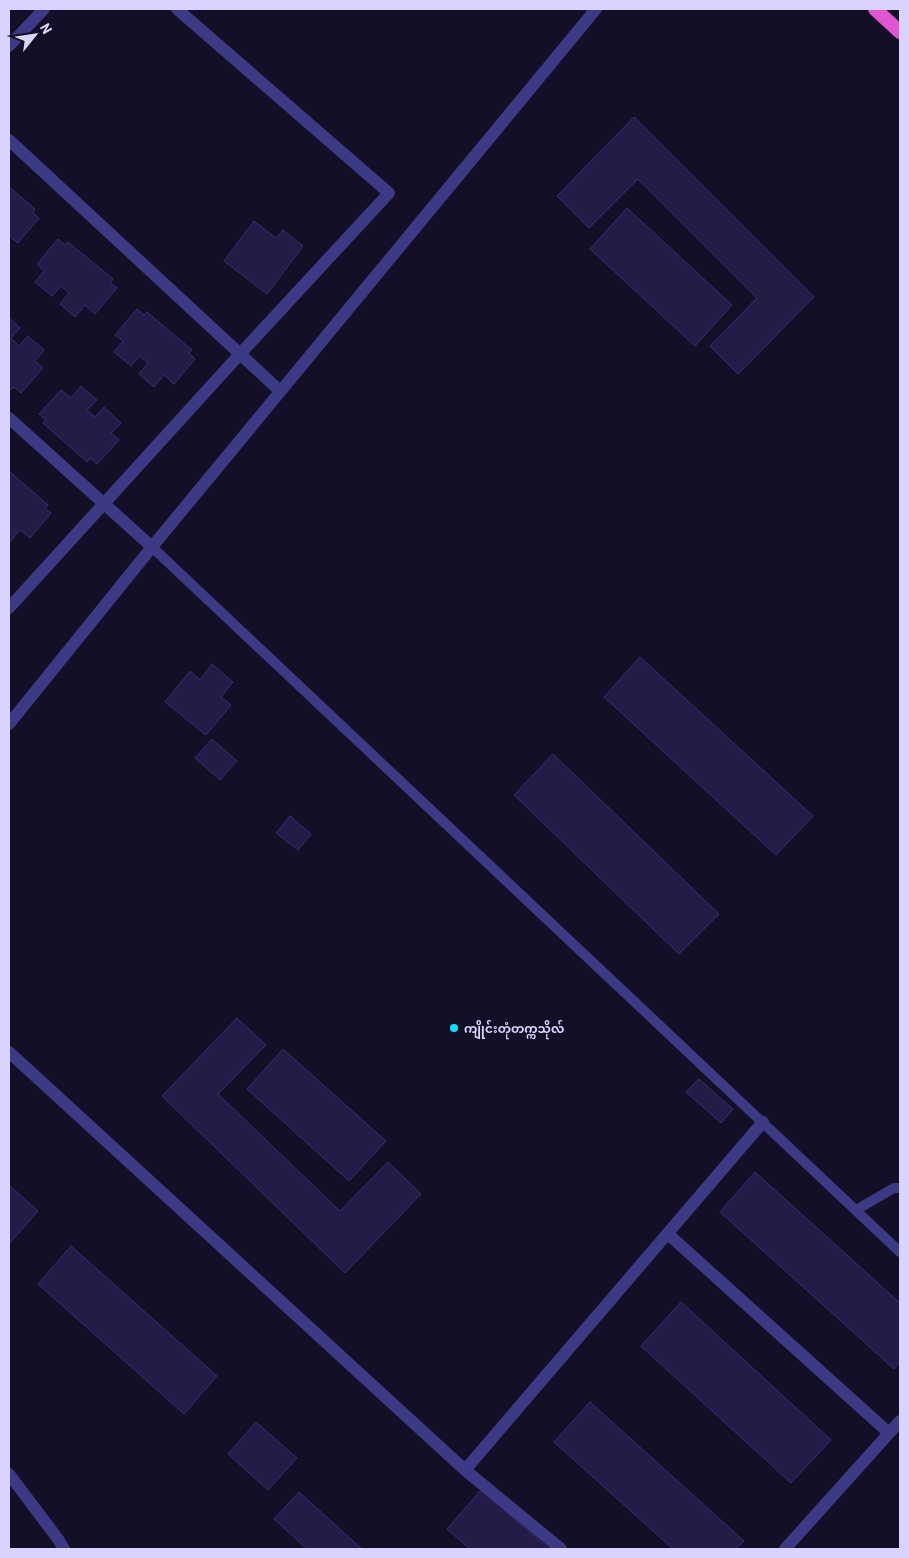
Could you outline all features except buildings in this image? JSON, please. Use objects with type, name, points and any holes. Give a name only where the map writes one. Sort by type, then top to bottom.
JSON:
[{"type":"highway","points":[[875,9],[900,32]]},
{"type":"street","points":[[9,46],[44,9]]},
{"type":"street","points":[[9,608],[389,193],[176,9]]},
{"type":"street","points":[[9,724],[280,391],[596,9]]},
{"type":"street","points":[[9,140],[280,391]]},
{"type":"street","points":[[9,418],[152,547]]},
{"type":"street","points":[[9,1052],[465,1470],[561,1549]]},
{"type":"street","points":[[465,1470],[763,1122]]},
{"type":"street","points":[[668,1234],[889,1433]]},
{"type":"street","points":[[785,1549],[900,1421]]},
{"type":"street","points":[[9,1474],[64,1549]]},
{"type":"lane","points":[[152,547],[900,1252]]},
{"type":"lane","points":[[856,1210],[894,1188],[900,1188]]},
{"type":"place","name":"ကျိုင်းတုံတက္ကသိုလ်","points":[[454,1028]]}]
